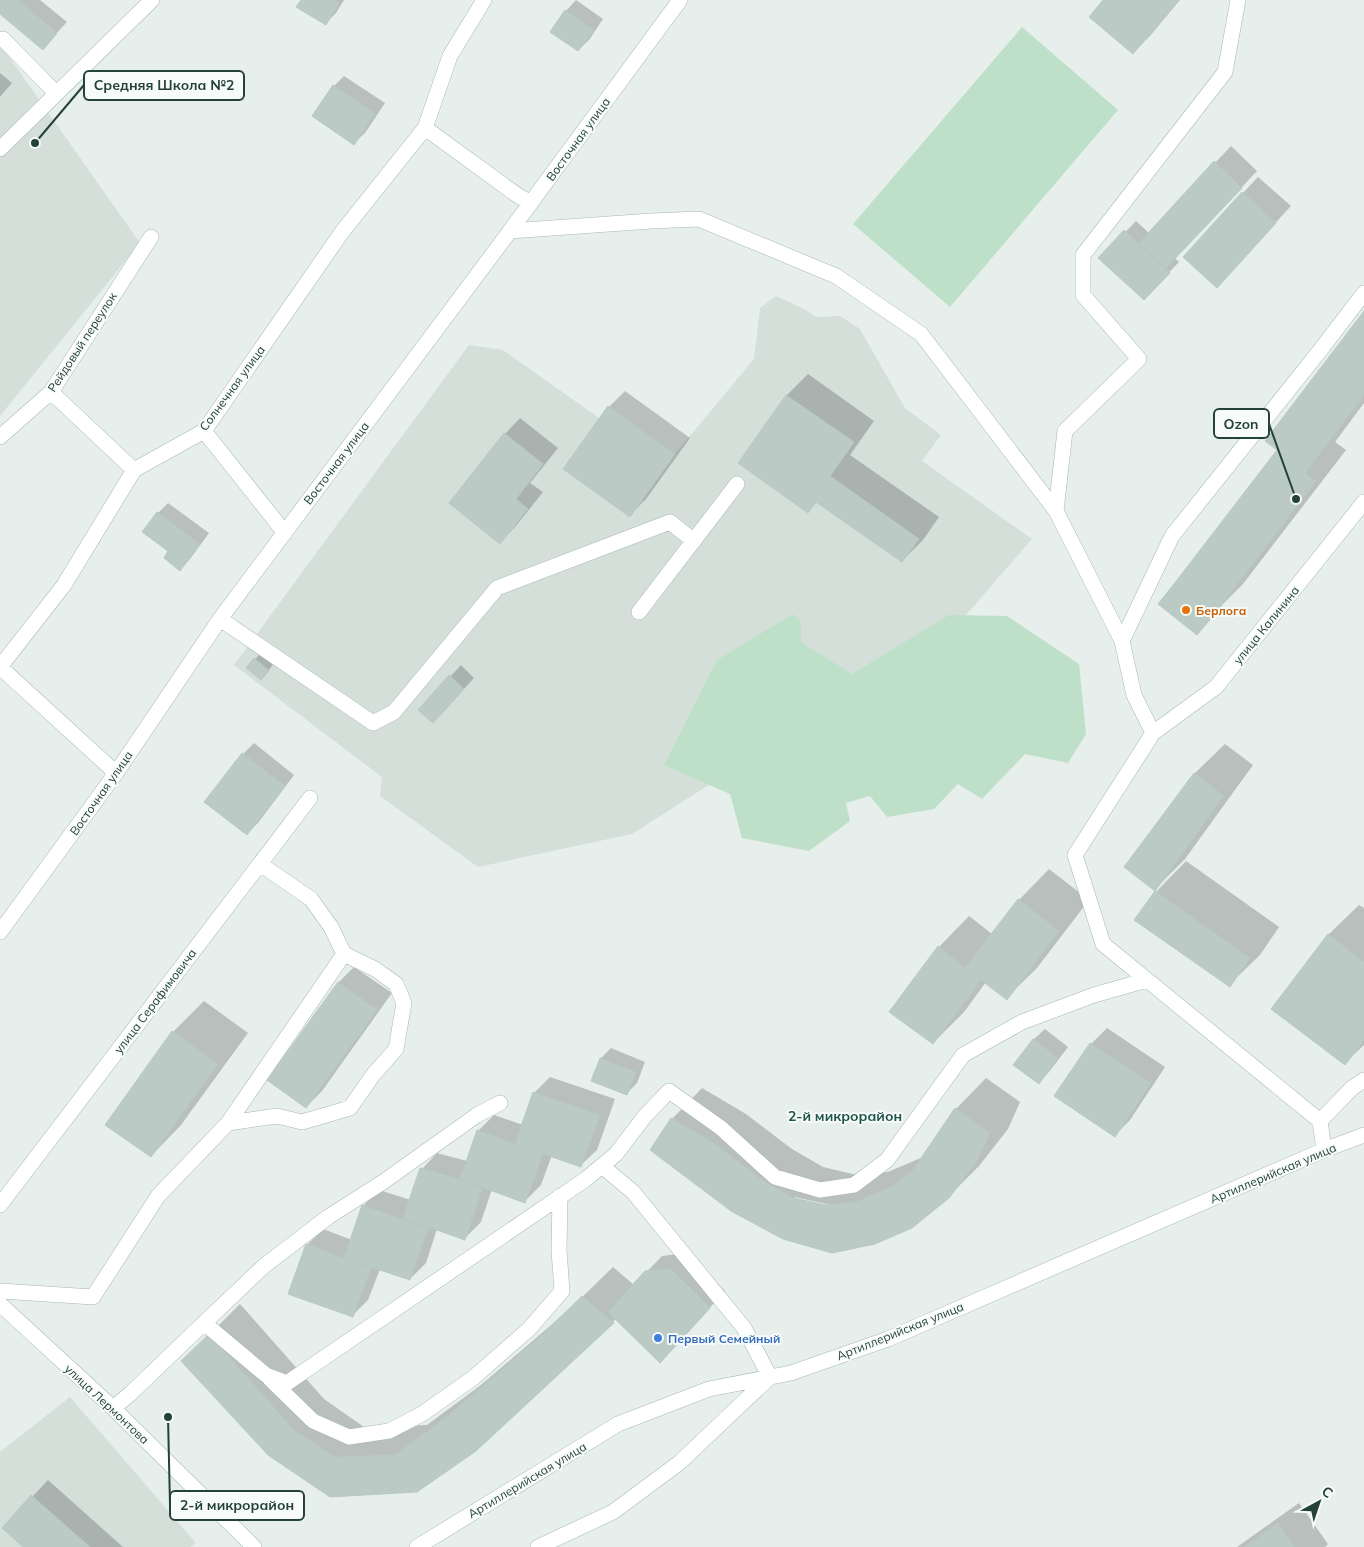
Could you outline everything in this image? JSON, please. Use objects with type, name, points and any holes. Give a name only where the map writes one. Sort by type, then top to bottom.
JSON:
[{"type":"street","points":[[0,149],[152,0]]},
{"type":"street","name":"Солнечная улица","points":[[116,773],[0,667],[64,585],[134,470],[204,431],[342,232],[425,128],[450,56],[484,0]]},
{"type":"street","name":"Восточная улица","points":[[0,932],[116,773],[220,619],[680,0]]},
{"type":"street","points":[[1056,511],[1065,431],[1139,359],[1083,295],[1083,255],[1225,72],[1238,0]]},
{"type":"street","points":[[3,39],[56,93]]},
{"type":"street","points":[[425,128],[517,195],[531,203]]},
{"type":"street","points":[[510,231],[699,219],[836,276],[922,334],[1056,511],[1122,641],[1134,695],[1153,733],[1075,855],[1103,944],[1320,1121],[1324,1150]]},
{"type":"street","name":"Рейдовый переулок","points":[[0,436],[51,392],[151,237]]},
{"type":"street","points":[[1122,641],[1172,536],[1364,293]]},
{"type":"street","points":[[51,392],[134,470]]},
{"type":"street","points":[[204,431],[284,532]]},
{"type":"street","points":[[639,612],[737,484]]},
{"type":"street","name":"улица Калинина","points":[[1153,733],[1216,687],[1364,502]]},
{"type":"street","points":[[220,619],[373,723],[394,712],[498,588],[670,522],[694,541]]},
{"type":"street","name":"улица Серафимовича","points":[[0,1205],[310,798]]},
{"type":"street","points":[[228,1123],[277,1116],[302,1122],[350,1108],[373,1074],[396,1049],[404,1003],[396,984],[376,969],[344,954],[331,927],[311,900],[260,864]]},
{"type":"street","points":[[0,1291],[93,1297],[158,1196],[228,1123],[344,954]]},
{"type":"street","points":[[266,1375],[287,1383],[560,1196],[616,1154],[645,1116],[669,1091],[721,1128],[775,1177],[820,1190],[854,1185],[887,1160],[963,1055],[1022,1022],[1094,995],[1147,980]]},
{"type":"street","points":[[1320,1121],[1352,1088],[1364,1080]]},
{"type":"street","points":[[113,1408],[264,1266],[328,1217],[383,1182],[477,1115],[500,1103]]},
{"type":"street","name":"Артиллерийская улица","points":[[417,1547],[618,1424],[709,1389],[791,1373],[888,1339],[1324,1150],[1364,1135]]},
{"type":"street","points":[[538,1547],[613,1512],[679,1463],[770,1377],[744,1328],[633,1192],[602,1166]]},
{"type":"street","points":[[204,1323],[266,1375],[313,1421],[349,1437],[389,1431],[422,1414],[473,1378],[529,1329],[562,1290],[559,1250],[560,1196]]},
{"type":"street","name":"улица Лермонтова","points":[[0,1304],[113,1408],[254,1547]]},
{"type":"shaded area","points":[[0,44],[140,243],[0,416]]},
{"type":"shaded area","points":[[776,296],[817,317],[840,316],[860,329],[905,408],[941,435],[922,461],[1032,539],[946,638],[773,744],[632,834],[478,867],[380,796],[382,777],[234,665],[469,345],[503,350],[599,418],[608,406],[675,454],[754,359],[760,308]]},
{"type":"shaded area","points":[[70,1397],[196,1543],[190,1547],[0,1547],[0,1452]]},
{"type":"green space","points":[[1022,27],[1118,110],[950,307],[853,224]]},
{"type":"green space","points":[[793,614],[801,622],[801,642],[852,674],[949,615],[1007,616],[1079,664],[1086,734],[1068,763],[1025,754],[982,799],[958,784],[934,809],[887,817],[870,796],[846,803],[850,821],[809,851],[742,838],[730,794],[664,765],[717,660]]},
{"type":"building","points":[[0,0],[18,0],[57,33],[43,50],[0,14]]},
{"type":"building","points":[[301,0],[334,0],[339,3],[326,25],[296,7]]},
{"type":"building","points":[[1103,0],[1179,0],[1133,54],[1089,17]]},
{"type":"building","points":[[565,10],[594,30],[578,51],[550,32]]},
{"type":"building","points":[[333,85],[375,113],[354,145],[312,116]]},
{"type":"building","points":[[1214,161],[1242,188],[1166,268],[1139,243]]},
{"type":"building","points":[[1242,192],[1276,223],[1217,288],[1183,257]]},
{"type":"building","points":[[1124,230],[1170,273],[1144,300],[1098,258]]},
{"type":"building","points":[[1364,311],[1364,395],[1305,473],[1316,481],[1213,616],[1174,584],[1277,450],[1265,441]]},
{"type":"building","points":[[786,395],[854,442],[830,476],[919,539],[902,562],[816,502],[808,513],[738,463]]},
{"type":"building","points":[[608,406],[675,454],[630,517],[563,469]]},
{"type":"building","points":[[504,433],[543,464],[516,499],[528,509],[500,544],[449,503]]},
{"type":"building","points":[[157,512],[200,544],[180,571],[164,558],[168,551],[142,532]]},
{"type":"building","name":"Берлога","points":[[1174,584],[1213,616],[1197,635],[1158,604]]},
{"type":"building","points":[[254,658],[269,671],[261,680],[246,668]]},
{"type":"building","points":[[449,675],[464,689],[433,723],[418,710]]},
{"type":"building","points":[[242,753],[285,786],[247,835],[204,802]]},
{"type":"building","points":[[1194,773],[1224,796],[1155,891],[1124,867]]},
{"type":"building","points":[[1155,891],[1250,958],[1230,987],[1134,920]]},
{"type":"building","points":[[1018,899],[1059,931],[1007,1000],[981,980],[933,1044],[889,1012],[938,946],[965,968]]},
{"type":"building","points":[[1328,934],[1364,962],[1364,1040],[1345,1065],[1271,1009]]},
{"type":"building","points":[[338,982],[377,1010],[306,1108],[267,1080]]},
{"type":"building","points":[[172,1031],[218,1064],[151,1157],[105,1125]]},
{"type":"building","points":[[1033,1039],[1058,1058],[1039,1084],[1013,1065]]},
{"type":"building","points":[[1090,1043],[1151,1083],[1115,1137],[1054,1096]]},
{"type":"building","points":[[600,1058],[636,1072],[627,1095],[591,1081]]},
{"type":"building","points":[[533,1092],[600,1115],[581,1167],[515,1144]]},
{"type":"building","points":[[955,1108],[990,1133],[977,1161],[949,1198],[912,1228],[875,1244],[832,1253],[783,1239],[731,1211],[650,1150],[671,1118],[715,1144],[762,1180],[793,1198],[826,1205],[856,1202],[891,1187],[913,1170]]},
{"type":"building","points":[[477,1130],[543,1154],[525,1203],[460,1179]]},
{"type":"building","points":[[420,1168],[460,1179],[482,1189],[465,1240],[403,1218]]},
{"type":"building","points":[[362,1205],[428,1228],[410,1280],[344,1258]]},
{"type":"building","points":[[306,1244],[371,1268],[353,1317],[288,1294]]},
{"type":"building","name":"Первый Семейный","points":[[671,1269],[710,1308],[660,1363],[608,1312],[645,1271]]},
{"type":"building","points":[[582,1296],[614,1323],[476,1451],[417,1492],[330,1497],[268,1455],[181,1361],[209,1334],[293,1429],[334,1457],[395,1455],[449,1415],[539,1338]]},
{"type":"building","points":[[31,1495],[90,1547],[23,1547],[2,1528]]},
{"type":"building","points":[[1278,1523],[1294,1547],[1244,1547]]},
{"type":"place","name":"Средняя Школа №2","points":[[35,143]]},
{"type":"place","name":"Ozon","points":[[1296,499]]},
{"type":"place","name":"Берлога","points":[[1186,610]]},
{"type":"place","name":"Первый Семейный","points":[[658,1338]]},
{"type":"place","name":"2-й микрорайон","points":[[168,1417]]},
{"type":"district","name":"2-й микрорайон","points":[[845,1116]]}]
